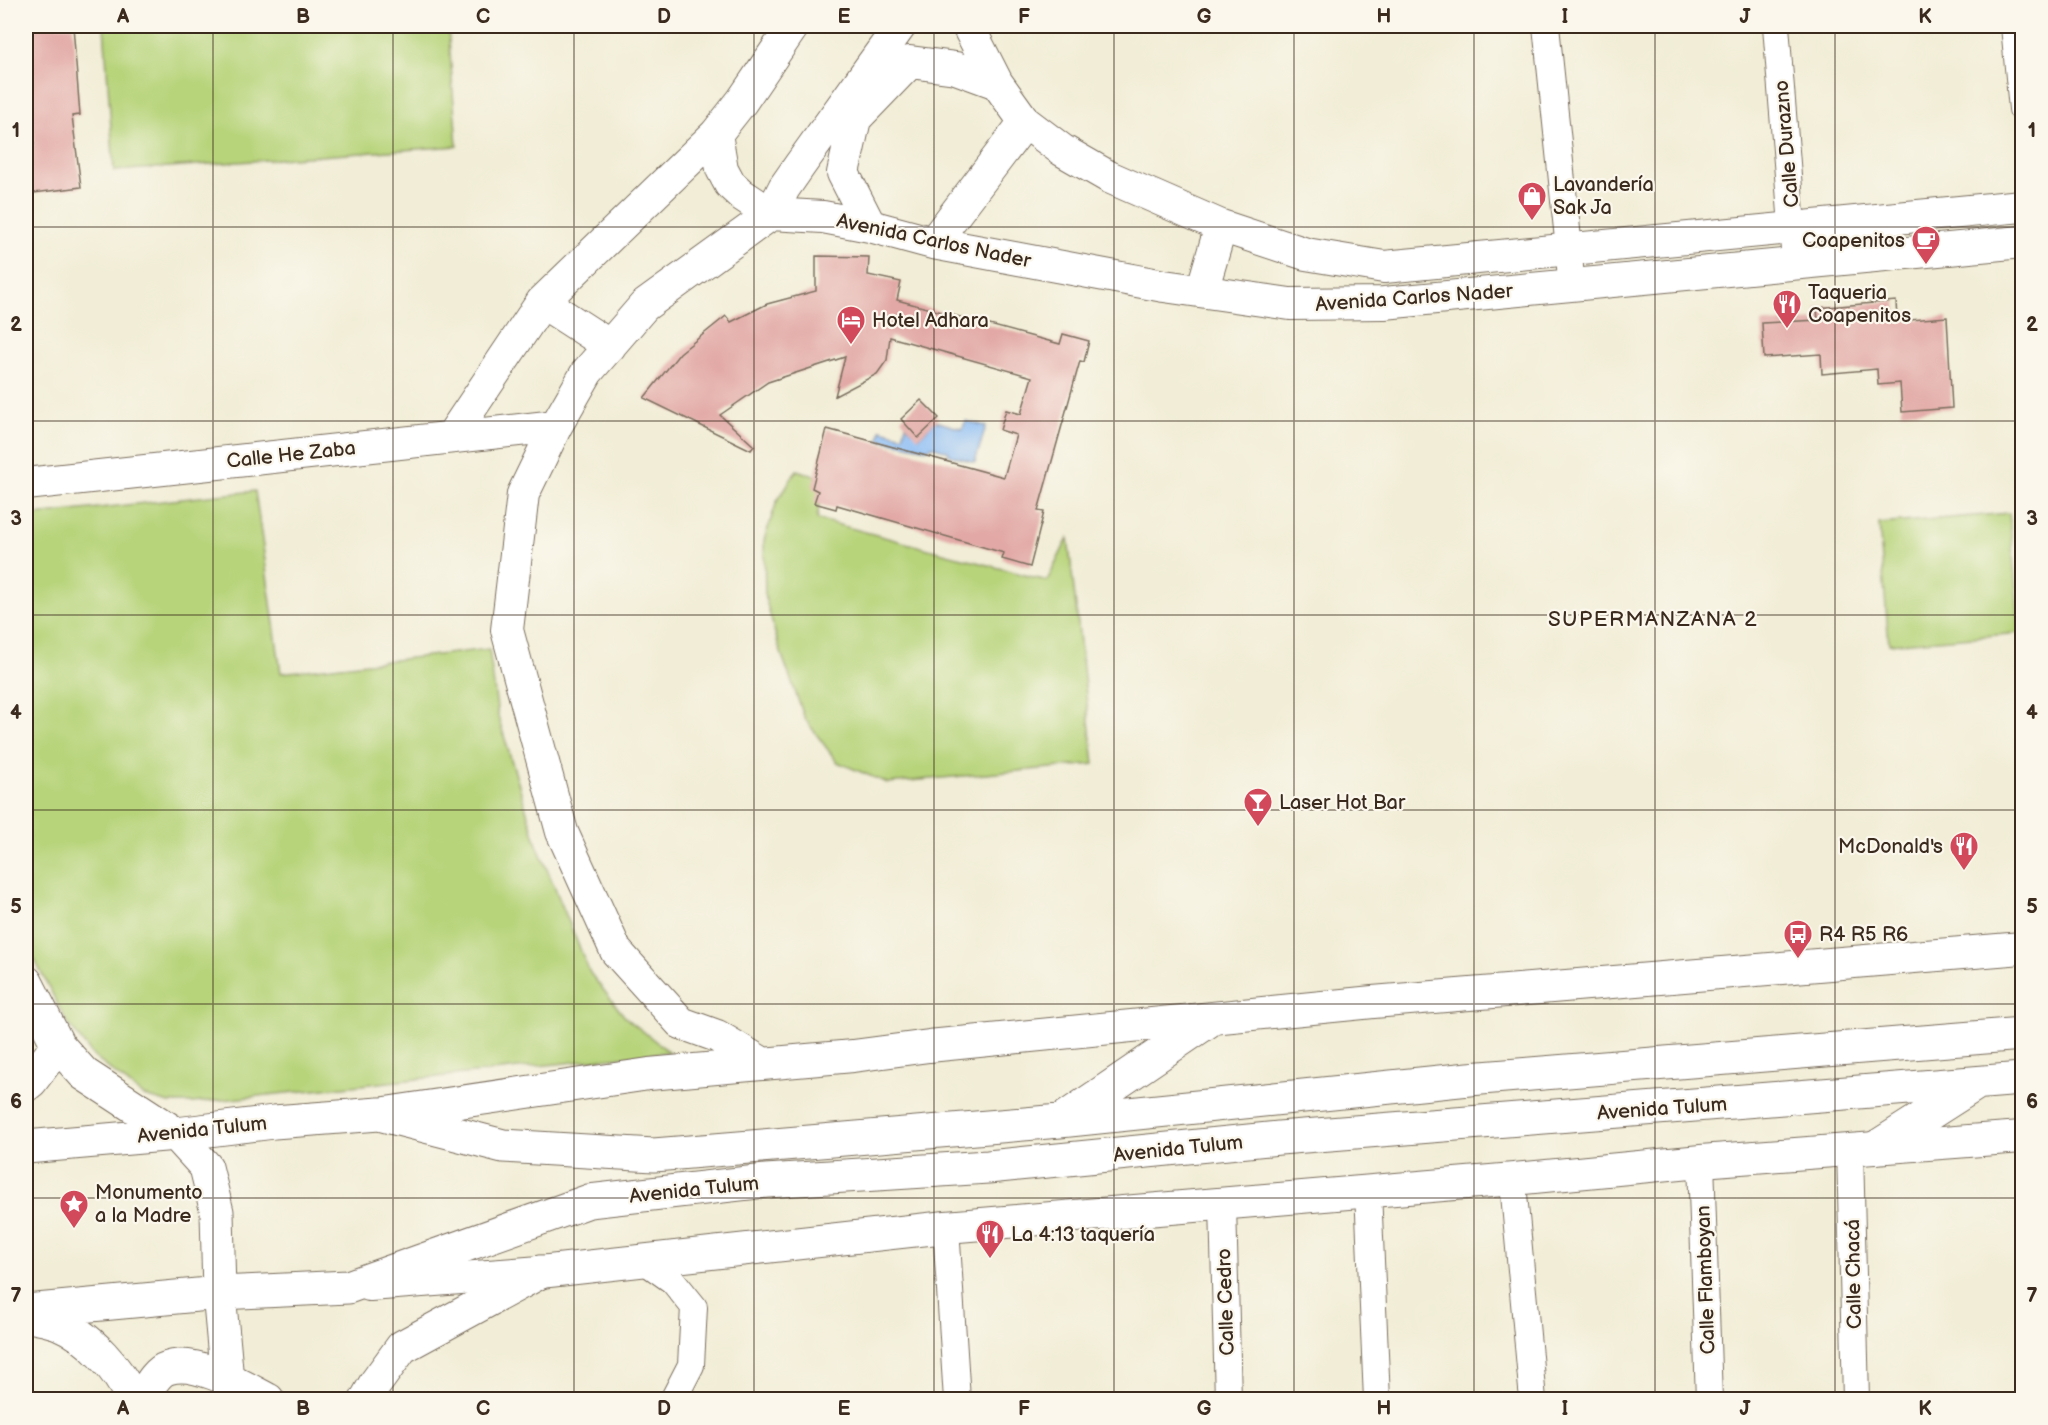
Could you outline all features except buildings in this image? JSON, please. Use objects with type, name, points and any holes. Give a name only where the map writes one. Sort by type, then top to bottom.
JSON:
[{"type":"main road","points":[[26,982],[58,1045],[84,1074],[176,1134],[206,1167],[217,1212],[219,1293],[230,1390]]},
{"type":"main road","points":[[1060,1121],[1211,1018]]},
{"type":"main road","name":"Avenida Tulum","points":[[26,1147],[176,1134],[274,1122],[379,1114],[503,1146],[654,1155],[1060,1121],[1469,1079],[2022,1034]]},
{"type":"main road","points":[[26,1085],[58,1045]]},
{"type":"main road","name":"Avenida Tulum","points":[[26,1313],[219,1293],[348,1287],[589,1201],[766,1181],[988,1167],[1279,1138],[2022,1079]]},
{"type":"main road","points":[[1864,1148],[1977,1083]]},
{"type":"main road","points":[[366,1400],[402,1347],[540,1272]]},
{"type":"main road","points":[[26,1313],[59,1323],[85,1340],[110,1362],[124,1381],[133,1400]]},
{"type":"main road","points":[[141,1400],[157,1375],[167,1368],[179,1366],[204,1369],[230,1390],[268,1400]]},
{"type":"street","points":[[452,436],[542,302],[716,134],[742,101],[793,26]]},
{"type":"street","points":[[762,1063],[717,1036],[681,1023],[616,951],[562,832],[507,630],[523,494],[556,426],[587,372],[644,306],[771,214],[795,172],[900,26]]},
{"type":"street","name":"Avenida Carlos Nader","points":[[968,26],[998,83],[1025,122],[1062,150],[1108,177],[1221,226],[1306,254],[1384,267],[2022,206]]},
{"type":"street","points":[[1545,26],[1571,285]]},
{"type":"street","name":"Calle Durazno","points":[[1776,26],[1795,263]]},
{"type":"street","points":[[2014,26],[2022,109]]},
{"type":"street","points":[[870,226],[843,173],[855,119],[910,62],[956,68],[998,83]]},
{"type":"street","points":[[933,243],[1025,122]]},
{"type":"street","name":"Avenida Carlos Nader","points":[[716,134],[722,169],[730,184],[771,214],[823,217],[870,226],[933,243],[1202,291],[1290,304],[1384,303],[2022,242]]},
{"type":"street","points":[[1202,291],[1221,226]]},
{"type":"street","points":[[542,302],[610,346]]},
{"type":"street","name":"Calle He Zaba","points":[[26,484],[556,426]]},
{"type":"street","name":"Avenida Tulum","points":[[379,1114],[649,1074],[853,1056],[929,1046],[1385,1001],[2022,948]]},
{"type":"street","name":"Avenida Tulum","points":[[348,1287],[540,1272],[946,1227],[1701,1161],[2022,1137]]},
{"type":"street","name":"Calle Chacá","points":[[1856,1400],[1864,1148]]},
{"type":"street","name":"Calle Flamboyan","points":[[1701,1161],[1709,1400]]},
{"type":"street","points":[[1368,1191],[1377,1400]]},
{"type":"street","points":[[1514,1194],[1533,1400]]},
{"type":"street","name":"Calle Cedro","points":[[1223,1204],[1228,1400]]},
{"type":"street","points":[[946,1227],[957,1400]]},
{"type":"street","points":[[642,1259],[674,1281],[694,1306],[691,1365],[673,1400]]},
{"type":"green space","points":[[104,26],[448,26],[457,146],[114,171]]},
{"type":"green space","points":[[797,470],[823,479],[817,519],[1047,581],[1068,538],[1094,764],[887,783],[837,762],[805,719],[779,647],[765,597],[764,540],[777,501]]},
{"type":"green space","points":[[255,491],[281,673],[489,649],[498,716],[537,845],[590,973],[625,1017],[669,1052],[193,1103],[169,1103],[144,1096],[94,1057],[67,1022],[26,943],[26,516]]},
{"type":"green space","points":[[2009,513],[2020,633],[1889,644],[1879,524]]},
{"type":"water","points":[[935,421],[962,429],[966,421],[986,426],[975,462],[949,455],[948,451],[932,446],[928,449],[879,440],[881,430],[903,436],[906,425],[919,437]]},
{"type":"place","name":"Lavandería Sak Ja","points":[[1532,222]]},
{"type":"place","name":"Coapenitos","points":[[1926,266]]},
{"type":"place","name":"Taqueria Coapenitos","points":[[1787,330]]},
{"type":"place","name":"Hotel Adhara","points":[[851,346]]},
{"type":"place","name":"Laser Hot Bar","points":[[1258,828]]},
{"type":"place","name":"McDonald's","points":[[1964,872]]},
{"type":"place","name":"R4 R5 R6","points":[[1798,960]]},
{"type":"place","name":"Monumento a la Madre","points":[[74,1230]]},
{"type":"place","name":"La 4:13 taquería","points":[[990,1260]]},
{"type":"district","name":"SUPERMANZANA 2","points":[[1653,619]]}]
